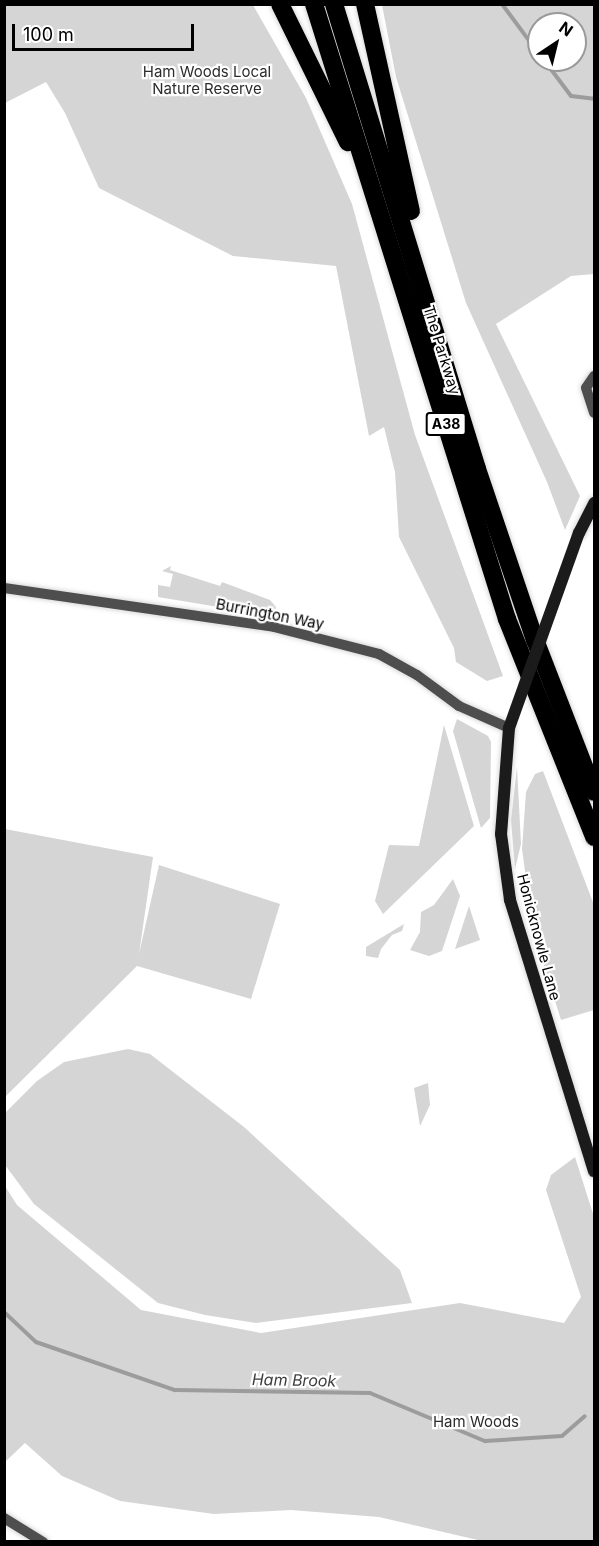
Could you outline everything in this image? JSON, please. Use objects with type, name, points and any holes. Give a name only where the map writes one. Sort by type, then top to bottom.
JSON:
[{"type":"highway","name":"A38","points":[[280,4],[313,64],[381,214]]},
{"type":"highway","name":"The Parkway","points":[[314,4],[507,619],[594,837]]},
{"type":"highway","name":"The Parkway","points":[[333,4],[512,574],[594,792]]},
{"type":"highway","name":"A38","points":[[365,4],[431,311]]},
{"type":"street","points":[[594,375],[586,388],[594,413]]},
{"type":"street","name":"Honicknowle Lane","points":[[594,503],[579,533],[509,728],[501,834],[510,900],[594,1171]]},
{"type":"street","name":"Burrington Way","points":[[4,588],[274,627],[379,654],[417,675],[459,706],[509,728]]},
{"type":"street","points":[[4,1518],[43,1542]]},
{"type":"green space","name":"Ham Woods Local Nature Reserve","points":[[5,4],[253,5],[306,98],[352,204],[415,435],[503,676],[487,681],[456,662],[454,648],[399,537],[395,472],[384,427],[369,436],[336,266],[233,256],[99,188],[65,113],[46,82],[5,103]]},
{"type":"green space","points":[[382,5],[594,5],[594,274],[571,276],[496,324],[580,496],[565,530],[547,482],[466,303],[396,77]]},
{"type":"green space","points":[[171,566],[170,570],[220,586],[222,582],[270,600],[276,607],[275,612],[272,616],[158,597],[158,585],[170,587],[173,574],[162,571]]},
{"type":"green space","points":[[457,719],[488,736],[491,742],[490,818],[481,828],[453,731]]},
{"type":"green space","points":[[444,725],[474,826],[383,914],[375,901],[389,845],[419,846]]},
{"type":"green space","points":[[517,767],[521,844],[515,869],[511,820]]},
{"type":"green space","points":[[543,771],[594,905],[594,1010],[561,1020],[533,930],[522,849],[526,792],[535,774]]},
{"type":"green space","points":[[5,829],[153,857],[139,954],[159,865],[280,904],[251,999],[137,966],[5,1097]]},
{"type":"green space","points":[[453,879],[460,896],[442,951],[429,956],[410,950],[420,932],[421,912],[434,905]]},
{"type":"green space","points":[[469,906],[480,940],[455,949]]},
{"type":"green space","points":[[404,924],[402,931],[392,935],[381,949],[378,958],[366,956],[366,947]]},
{"type":"green space","points":[[128,1049],[150,1054],[244,1127],[400,1270],[412,1303],[256,1323],[205,1315],[158,1303],[34,1204],[5,1165],[5,1113],[37,1081],[64,1062]]},
{"type":"green space","points":[[428,1083],[430,1105],[420,1126],[414,1088]]},
{"type":"green space","name":"Ham Woods","points":[[575,1157],[594,1217],[594,1541],[482,1541],[379,1517],[291,1510],[214,1514],[120,1501],[62,1476],[25,1443],[5,1462],[5,1186],[17,1205],[141,1310],[261,1333],[460,1303],[564,1323],[581,1297],[546,1190],[551,1175]]},
{"type":"waterway","points":[[502,4],[527,38]]},
{"type":"waterway","points":[[553,72],[571,96],[594,99]]},
{"type":"waterway","name":"Ham Brook","points":[[4,1312],[36,1342],[175,1390],[370,1393],[485,1441],[562,1436],[585,1416]]}]
